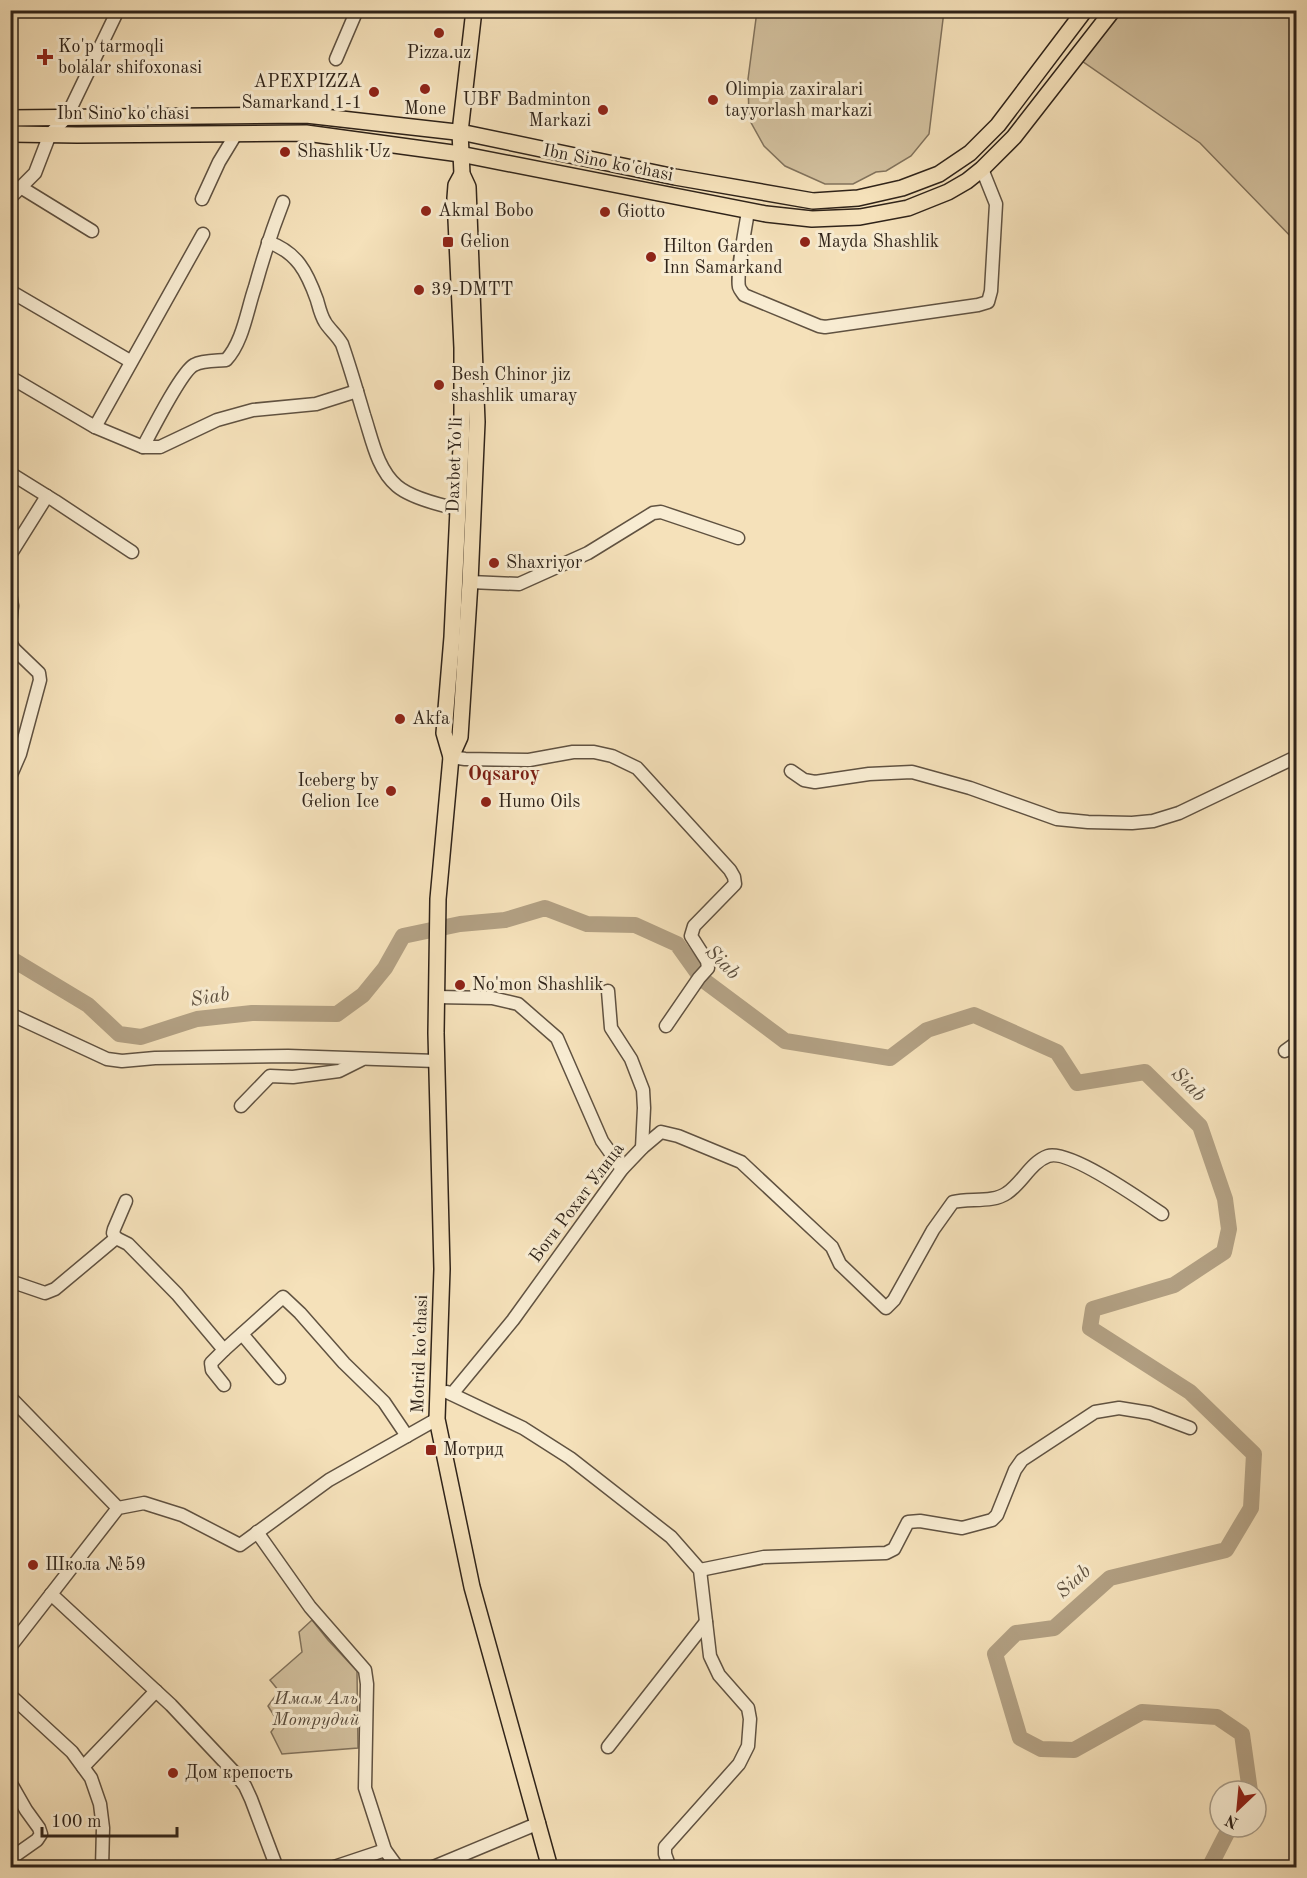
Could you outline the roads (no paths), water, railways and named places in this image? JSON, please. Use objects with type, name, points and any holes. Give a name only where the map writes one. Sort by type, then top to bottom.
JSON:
[{"type":"main road","name":"Daxbet Yo'li","points":[[438,899],[451,757],[460,737],[477,422],[468,187],[462,174],[460,154],[460,132],[474,10]]},
{"type":"main road","name":"Ibn Sino ko'chasi","points":[[10,118],[306,115],[460,132],[675,177],[813,201],[858,198],[902,188],[939,174],[970,153],[998,125],[1085,10]]},
{"type":"main road","name":"Ibn Sino ko'chasi","points":[[10,134],[306,133],[460,154],[748,211],[812,219],[860,217],[908,208],[948,192],[967,182],[982,170],[1014,137],[1113,10]]},
{"type":"main road","name":"Daxbet Yo'li","points":[[451,757],[444,733],[452,637],[462,425],[462,348],[455,198],[456,185],[462,174]]},
{"type":"main road","name":"Motrid ko'chasi","points":[[438,899],[436,1061],[442,1269],[437,1419],[472,1587],[550,1868]]},
{"type":"street","points":[[10,198],[35,173],[50,134],[66,118],[118,10]]},
{"type":"street","points":[[336,59],[357,10]]},
{"type":"street","points":[[202,199],[219,162],[236,134]]},
{"type":"street","points":[[748,211],[741,258],[740,289],[744,295],[819,327],[899,318],[978,305],[987,302],[991,291],[997,219],[996,204],[982,170]]},
{"type":"street","points":[[22,188],[92,231]]},
{"type":"street","points":[[143,447],[170,397],[191,366],[226,360],[233,353],[283,202]]},
{"type":"street","points":[[94,427],[203,234]]},
{"type":"street","points":[[268,242],[292,253],[312,287],[325,324],[336,334],[342,344],[381,464],[388,477],[410,494],[458,509]]},
{"type":"street","points":[[10,291],[130,361]]},
{"type":"street","points":[[10,377],[94,427],[143,447],[160,447],[217,420],[253,410],[316,405],[357,391]]},
{"type":"street","points":[[10,474],[132,552]]},
{"type":"street","points":[[10,555],[47,496]]},
{"type":"street","points":[[470,582],[519,584],[588,553],[653,513],[661,512],[738,538]]},
{"type":"street","points":[[10,594],[12,606],[10,624]]},
{"type":"street","points":[[10,642],[14,650],[39,673],[40,680],[20,754],[10,777]]},
{"type":"street","points":[[451,757],[529,760],[573,752],[594,752],[612,756],[637,768],[730,870],[735,884],[694,926],[691,936],[707,961],[708,968],[666,1026]]},
{"type":"street","points":[[791,771],[804,780],[815,782],[869,774],[912,772],[969,788],[1057,819],[1132,823],[1153,821],[1179,813],[1296,757]]},
{"type":"street","points":[[608,991],[611,1028],[631,1059],[643,1089],[642,1148]]},
{"type":"street","points":[[436,997],[492,998],[519,1004],[557,1038],[602,1141],[622,1169]]},
{"type":"street","points":[[10,1014],[107,1059],[122,1061],[288,1056],[436,1061]]},
{"type":"street","points":[[1285,1052],[1296,1043]]},
{"type":"street","points":[[241,1106],[270,1076],[293,1077],[339,1071],[365,1059]]},
{"type":"street","name":"Боги Рохат Улица","points":[[452,1394],[513,1320],[622,1169],[661,1132],[741,1162],[832,1247],[840,1264],[886,1308],[894,1300],[933,1230],[953,1202],[1000,1197],[1009,1192],[1041,1160],[1050,1155],[1062,1157],[1100,1173],[1162,1214]]},
{"type":"street","points":[[126,1201],[114,1229],[116,1239],[128,1244],[177,1294],[224,1350]]},
{"type":"street","points":[[10,1281],[45,1293],[55,1289],[116,1239]]},
{"type":"street","points":[[224,1385],[212,1370],[211,1363],[283,1297],[384,1402],[407,1436]]},
{"type":"street","points":[[242,1334],[279,1378]]},
{"type":"street","points":[[438,1387],[523,1428],[570,1458],[671,1537],[700,1570],[710,1656],[719,1675],[748,1708],[750,1719],[748,1746],[739,1764],[665,1847],[664,1854],[670,1868]]},
{"type":"street","points":[[10,1397],[118,1508]]},
{"type":"street","points":[[700,1570],[764,1557],[886,1553],[894,1549],[908,1522],[920,1521],[962,1528],[992,1520],[997,1515],[1015,1470],[1022,1460],[1095,1412],[1119,1408],[1150,1413],[1190,1428]]},
{"type":"street","points":[[10,1647],[118,1508],[144,1503],[182,1515],[240,1545],[329,1480],[437,1419]]},
{"type":"street","points":[[257,1532],[310,1607],[365,1670],[367,1684],[365,1788],[385,1850],[398,1868]]},
{"type":"street","points":[[51,1594],[156,1691],[225,1762],[245,1786],[277,1868]]},
{"type":"street","points":[[608,1747],[706,1622]]},
{"type":"street","points":[[83,1767],[156,1691]]},
{"type":"street","points":[[10,1695],[72,1752],[91,1778],[100,1804],[103,1828],[102,1868]]},
{"type":"street","points":[[10,1782],[41,1834],[10,1859]]},
{"type":"street","points":[[431,1868],[539,1823]]},
{"type":"street","points":[[337,1866],[385,1850]]},
{"type":"waterway","name":"Siab","points":[[10,958],[88,1005],[119,1034],[141,1037],[197,1019],[252,1013],[337,1014],[363,995],[385,968],[403,936],[460,924],[505,920],[545,908],[587,924],[635,925],[677,944],[702,979],[785,1041],[890,1058],[927,1030],[974,1015],[1057,1052],[1077,1083],[1145,1072],[1200,1126],[1225,1199],[1229,1229],[1224,1252],[1174,1285],[1093,1309],[1090,1328],[1190,1392],[1254,1454],[1251,1508],[1226,1550],[1110,1578],[1054,1628],[1016,1633],[995,1654],[1020,1738],[1041,1749],[1074,1750],[1142,1712],[1217,1717],[1242,1734],[1248,1779]]},
{"type":"waterway","name":"Siab","points":[[1209,1868],[1224,1839]]},
{"type":"place","name":"Pizza.uz","points":[[439,33]]},
{"type":"place","name":"Ko'p tarmoqli bolalar shifoxonasi","points":[[45,57]]},
{"type":"place","name":"Mone","points":[[425,89]]},
{"type":"place","name":"APEXPIZZA Samarkand 1-1","points":[[374,92]]},
{"type":"place","name":"Olimpia zaxiralari tayyorlash markazi","points":[[713,100]]},
{"type":"place","name":"UBF Badminton Markazi","points":[[603,110]]},
{"type":"place","name":"Shashlik Uz","points":[[285,152]]},
{"type":"place","name":"Akmal Bobo","points":[[426,211]]},
{"type":"place","name":"Giotto","points":[[605,212]]},
{"type":"place","name":"Gelion","points":[[448,242]]},
{"type":"place","name":"Mayda Shashlik","points":[[805,242]]},
{"type":"place","name":"Hilton Garden Inn Samarkand","points":[[651,257]]},
{"type":"place","name":"39-DMTT","points":[[419,290]]},
{"type":"place","name":"Besh Chinor jiz shashlik umaray","points":[[439,385]]},
{"type":"place","name":"Shaxriyor","points":[[494,563]]},
{"type":"place","name":"Akfa","points":[[400,719]]},
{"type":"place","name":"Iceberg by Gelion Ice","points":[[391,791]]},
{"type":"place","name":"Humo Oils","points":[[486,802]]},
{"type":"place","name":"No'mon Shashlik","points":[[460,985]]},
{"type":"place","name":"Мотрид","points":[[431,1450]]},
{"type":"place","name":"Школа №59","points":[[33,1565]]},
{"type":"place","name":"Дом крепость","points":[[173,1773]]},
{"type":"district","name":"Oqsaroy","points":[[504,775]]},
{"type":"park label","name":"Имам Аль Мотрудий","points":[[316,1709]]}]
